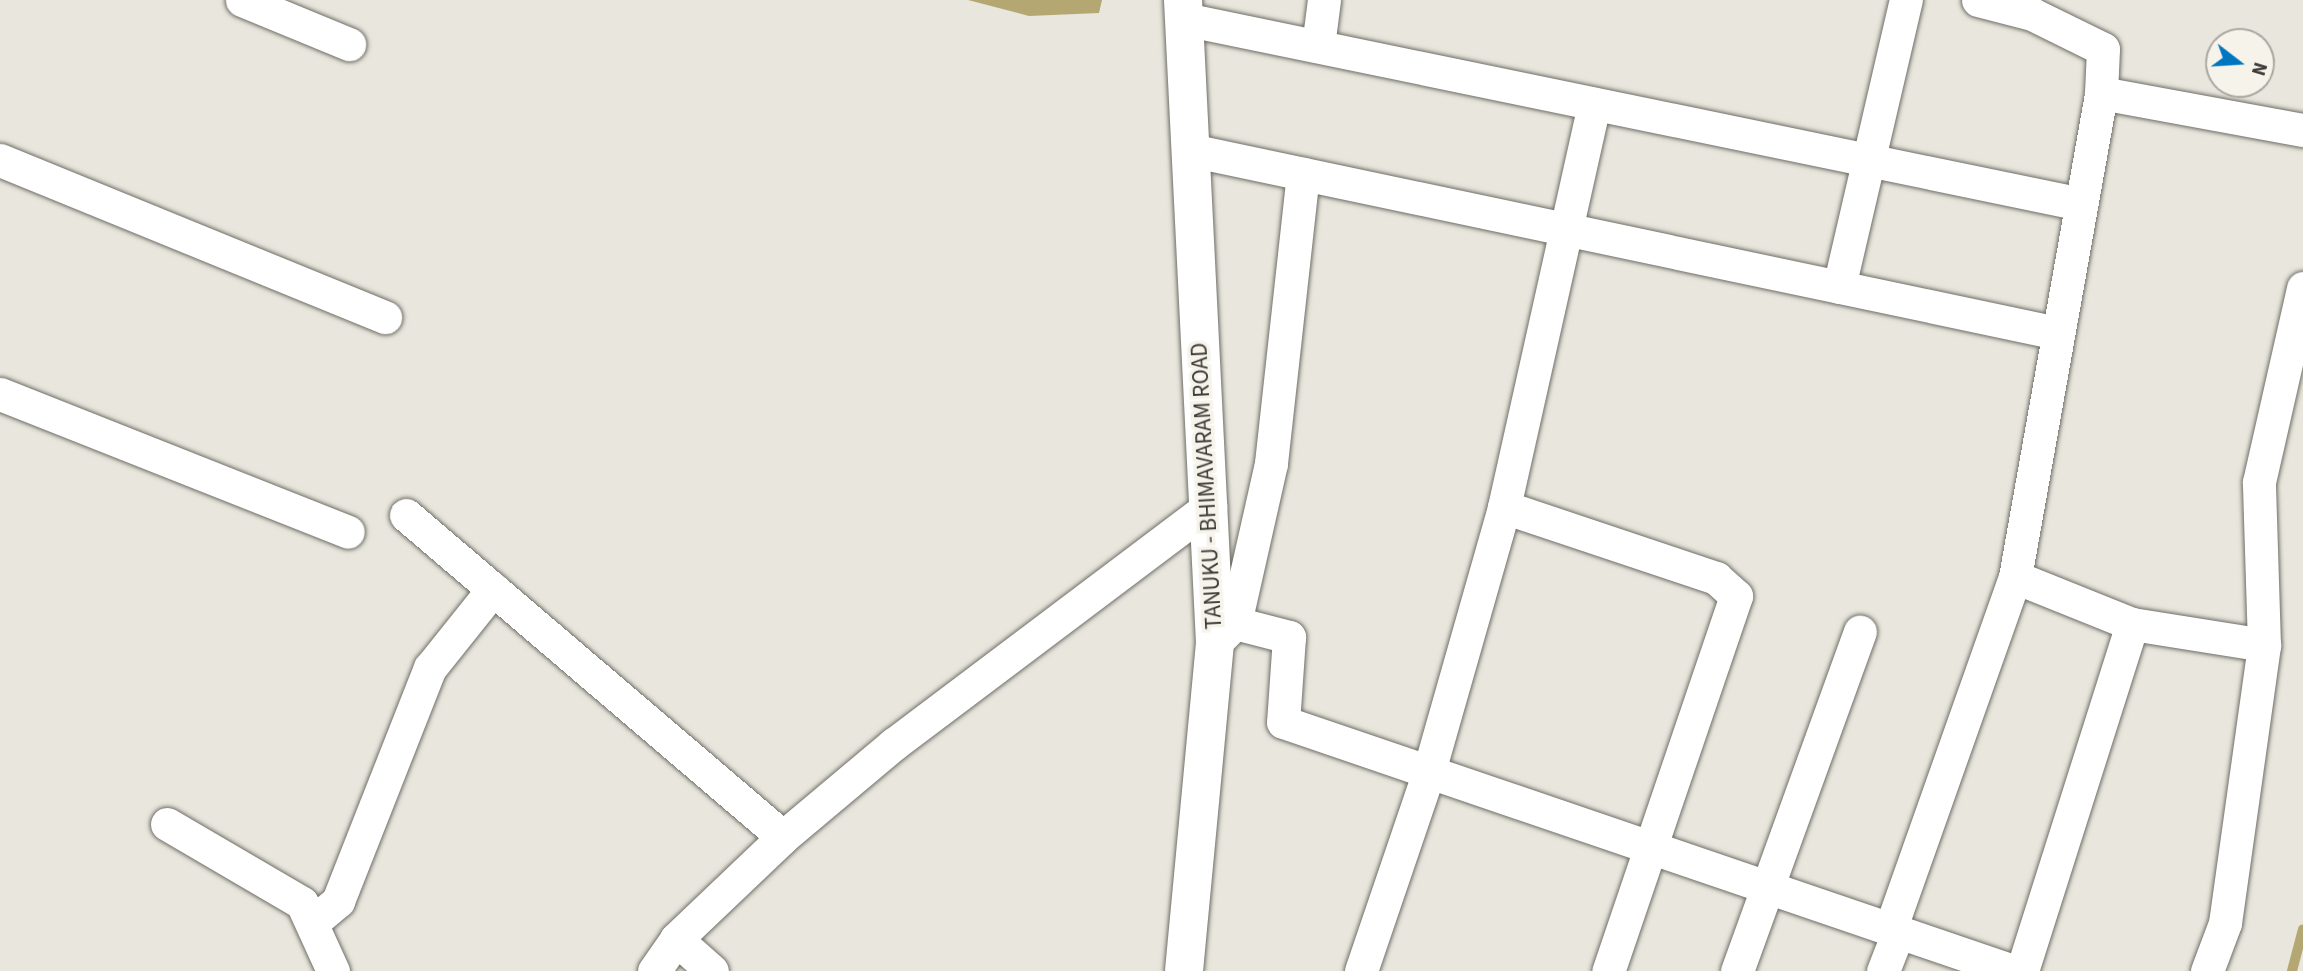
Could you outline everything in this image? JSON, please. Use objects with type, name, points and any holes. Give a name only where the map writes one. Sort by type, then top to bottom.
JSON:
[{"type":"main road","name":"TANUKU - BHIMAVARAM ROAD","points":[[1184,9],[1210,506],[1225,633],[1184,971]]},
{"type":"street","points":[[242,0],[349,44]]},
{"type":"street","points":[[1318,46],[1324,0]]},
{"type":"street","points":[[1839,287],[1906,0]]},
{"type":"street","points":[[1883,971],[1895,928],[2015,577],[2101,93],[2103,49],[2032,14],[1978,0]]},
{"type":"street","points":[[1184,9],[1318,46],[2081,204]]},
{"type":"street","points":[[2101,93],[2303,130]]},
{"type":"street","points":[[1360,971],[1429,771],[1504,507],[1594,104]]},
{"type":"street","points":[[1190,150],[2058,333]]},
{"type":"street","points":[[0,160],[385,317]]},
{"type":"street","points":[[1303,174],[1271,463],[1225,633],[1289,637],[1283,722],[1895,928],[2013,971]]},
{"type":"street","points":[[2207,971],[2225,923],[2264,645],[2259,482],[2303,288]]},
{"type":"street","points":[[0,394],[348,533]]},
{"type":"street","points":[[654,971],[676,939],[783,836],[992,667],[1210,506]]},
{"type":"street","points":[[1504,507],[1716,578],[1736,596],[1654,848],[1608,971]]},
{"type":"street","points":[[406,515],[783,836]]},
{"type":"street","points":[[2015,577],[2132,624],[2264,645]]},
{"type":"street","points":[[313,922],[338,901],[430,668],[493,589]]},
{"type":"street","points":[[2022,971],[2132,624]]},
{"type":"street","points":[[1737,971],[1770,888],[1860,632]]},
{"type":"street","points":[[167,824],[302,903],[313,922],[333,971]]},
{"type":"street","points":[[676,939],[712,971]]},
{"type":"shaded area","points":[[968,0],[1102,0],[1099,13],[1029,16]]},
{"type":"waterway","points":[[2292,971],[2303,929]]}]
